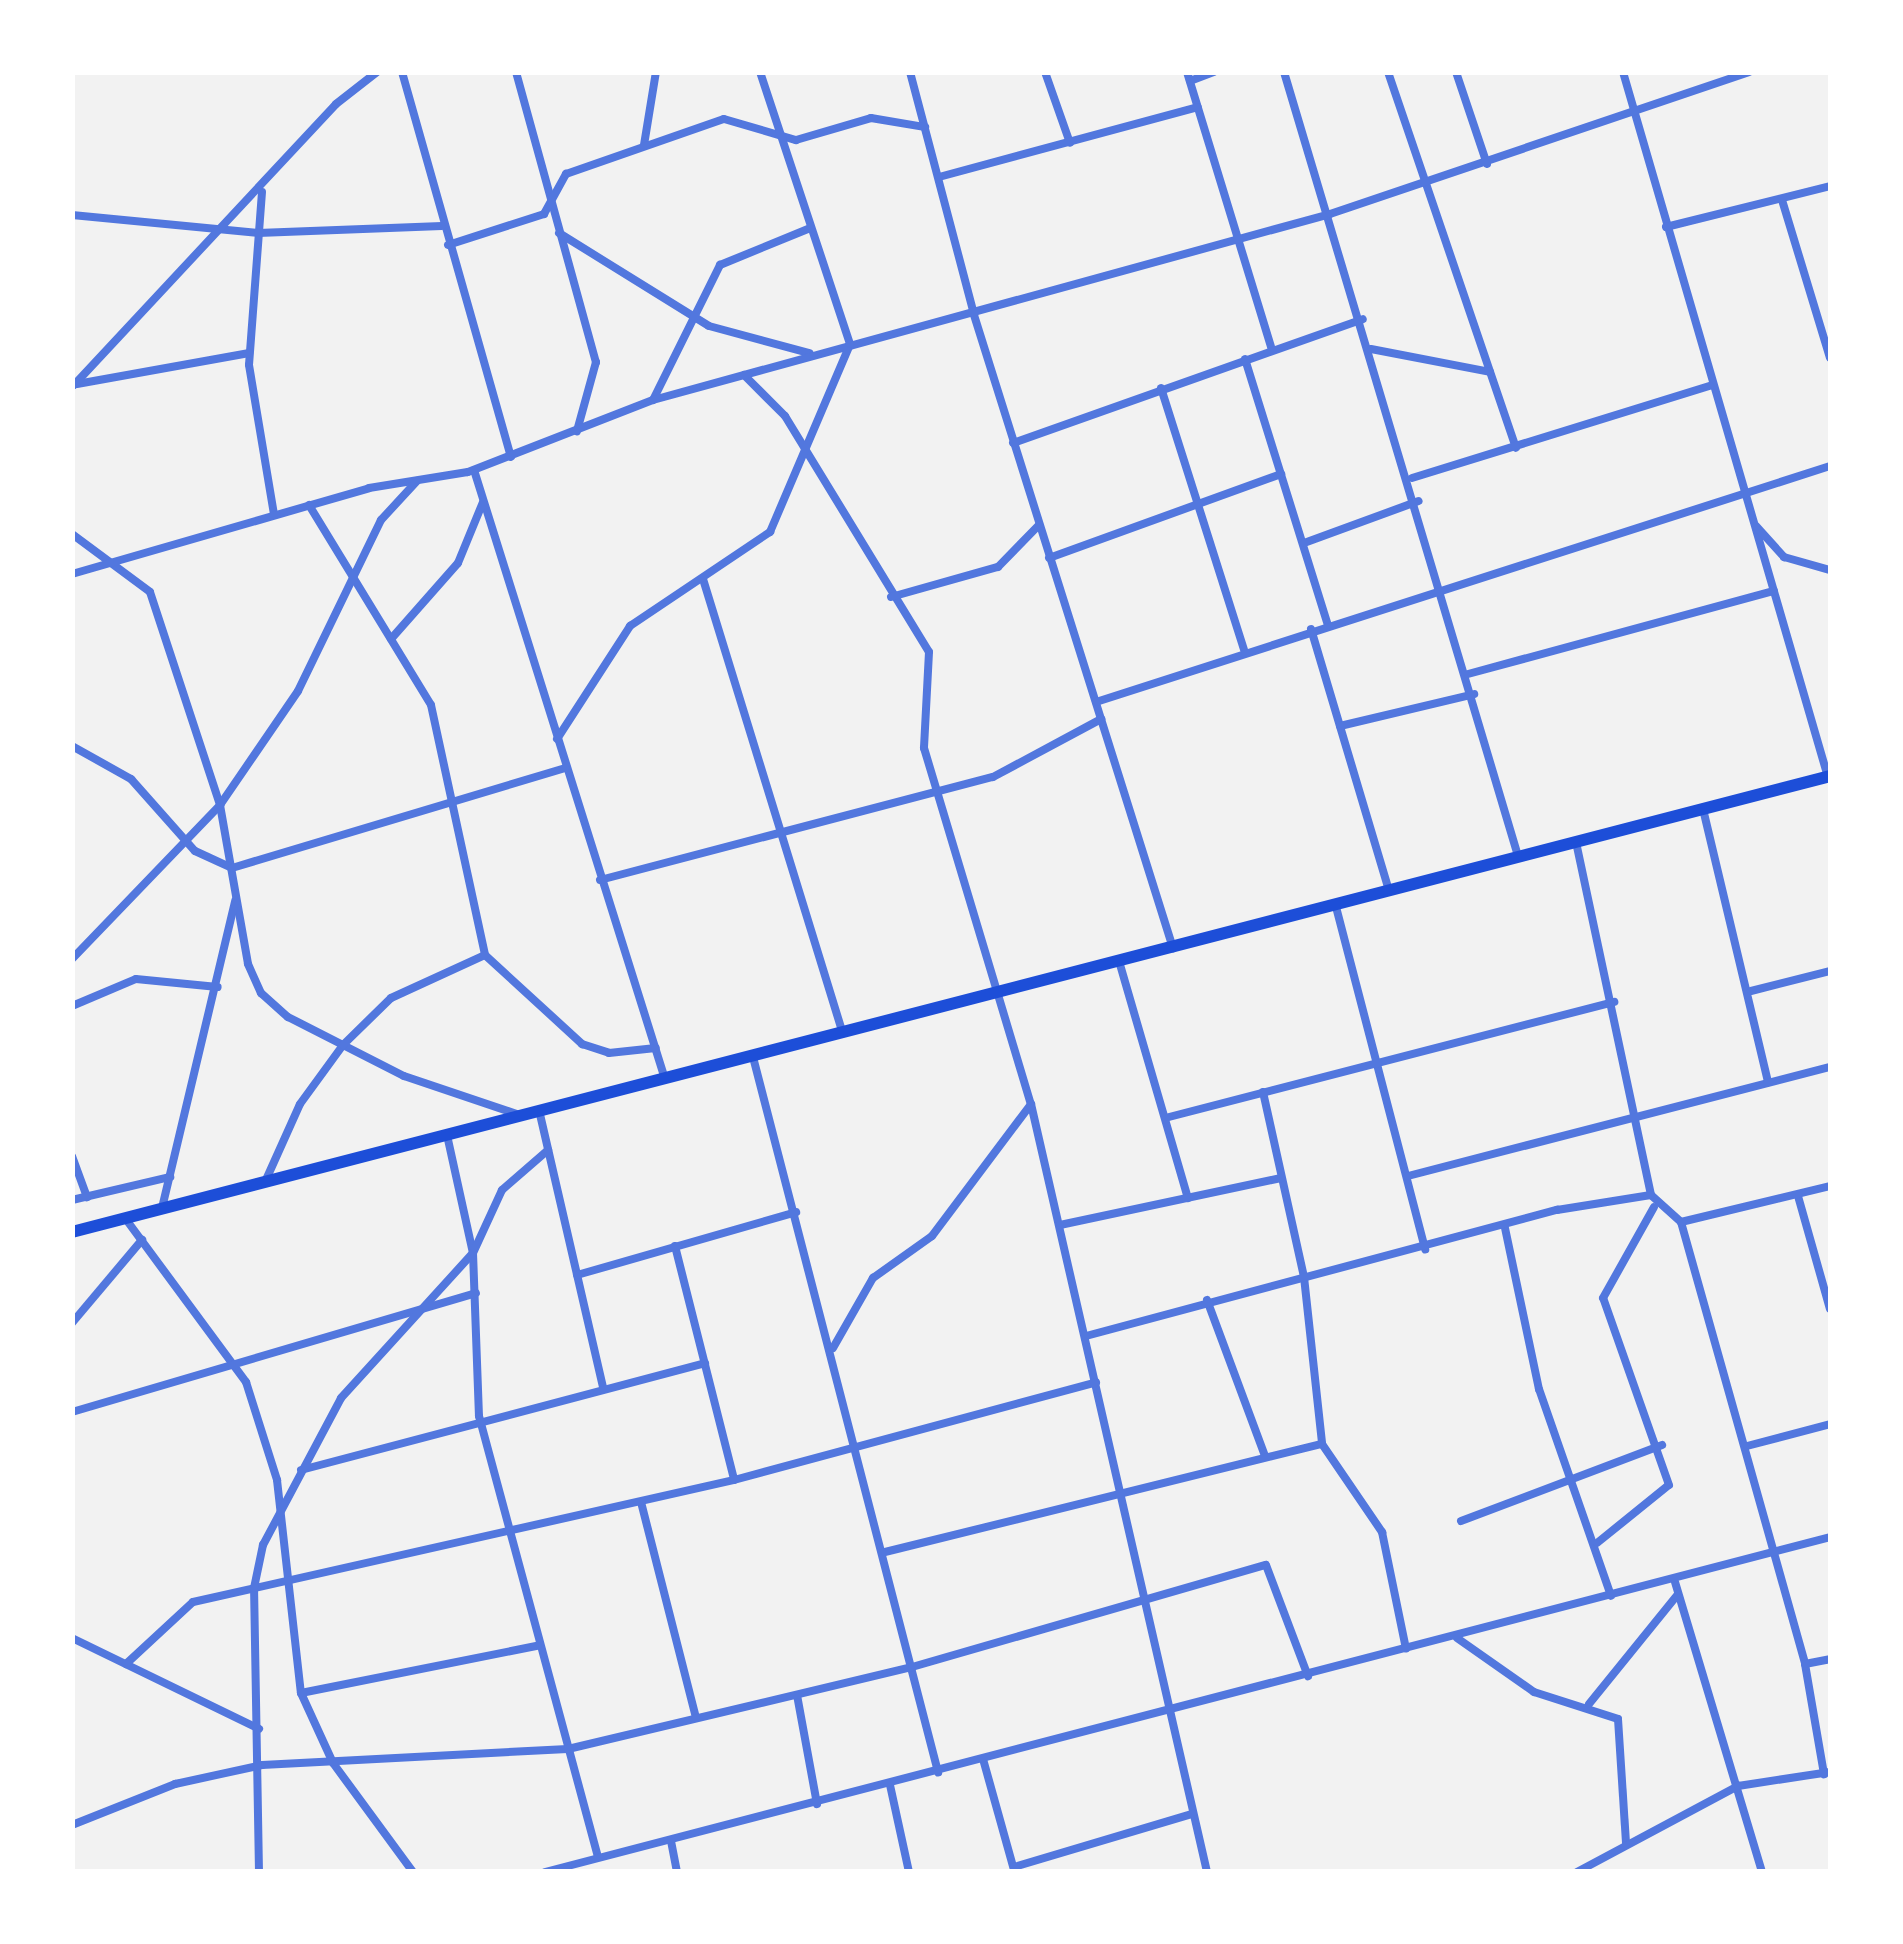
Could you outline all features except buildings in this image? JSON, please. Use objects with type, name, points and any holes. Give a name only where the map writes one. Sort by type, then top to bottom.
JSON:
[{"type":"highway","points":[[72,1232],[1830,776]]},
{"type":"street","points":[[73,385],[228,230],[262,188],[377,72]]},
{"type":"street","points":[[402,72],[442,226],[511,458]]},
{"type":"street","points":[[516,72],[550,208],[596,362],[578,431]]},
{"type":"street","points":[[644,145],[656,72]]},
{"type":"street","points":[[557,738],[630,626],[770,532],[850,344],[760,72]]},
{"type":"street","points":[[910,72],[974,315],[1174,948]]},
{"type":"street","points":[[1045,72],[1070,143]]},
{"type":"street","points":[[1214,72],[1189,77],[1272,350]]},
{"type":"street","points":[[1284,72],[1446,590],[1518,856]]},
{"type":"street","points":[[1388,72],[1516,448]]},
{"type":"street","points":[[1456,72],[1487,164]]},
{"type":"street","points":[[1623,72],[1710,386],[1830,776]]},
{"type":"street","points":[[72,574],[309,505],[474,470],[653,400],[850,344],[974,315],[1330,214],[1638,117],[1749,72]]},
{"type":"street","points":[[940,177],[1198,107]]},
{"type":"street","points":[[448,244],[550,208],[566,174],[724,119],[804,140],[872,118],[925,127]]},
{"type":"street","points":[[1666,228],[1830,186]]},
{"type":"street","points":[[262,188],[250,352],[274,515]]},
{"type":"street","points":[[1782,200],[1830,358]]},
{"type":"street","points":[[72,215],[258,233],[442,226]]},
{"type":"street","points":[[653,400],[720,266],[810,228]]},
{"type":"street","points":[[559,233],[696,318],[814,354]]},
{"type":"street","points":[[1013,443],[1362,319]]},
{"type":"street","points":[[1372,349],[1490,372]]},
{"type":"street","points":[[73,385],[250,352]]},
{"type":"street","points":[[1245,360],[1328,625]]},
{"type":"street","points":[[744,375],[785,416],[933,666],[924,748],[1001,991],[1031,1104],[1086,1336],[1139,1598],[1207,1872]]},
{"type":"street","points":[[1412,478],[1710,386]]},
{"type":"street","points":[[1161,388],[1244,650]]},
{"type":"street","points":[[1096,702],[1244,650],[1446,590],[1830,466]]},
{"type":"street","points":[[474,470],[665,1078]]},
{"type":"street","points":[[1050,558],[1281,474]]},
{"type":"street","points":[[72,959],[188,844],[220,806],[298,691],[381,520],[417,481]]},
{"type":"street","points":[[1304,543],[1419,501]]},
{"type":"street","points":[[391,639],[458,563],[483,502]]},
{"type":"street","points":[[309,505],[351,584],[391,639],[431,705],[485,955],[582,1044],[609,1054],[656,1048]]},
{"type":"street","points":[[1752,522],[1784,557],[1830,570]]},
{"type":"street","points":[[890,597],[998,567],[1039,525]]},
{"type":"street","points":[[72,534],[107,566],[138,576],[150,592],[220,806],[255,983],[288,1017],[343,1046],[522,1115]]},
{"type":"street","points":[[703,578],[773,828],[843,1033]]},
{"type":"street","points":[[1468,674],[1774,591]]},
{"type":"street","points":[[1311,630],[1389,890]]},
{"type":"street","points":[[1340,726],[1474,694]]},
{"type":"street","points":[[600,880],[773,828],[935,791],[1021,766],[1101,718]]},
{"type":"street","points":[[72,746],[144,788],[188,844],[232,868],[452,808],[565,768]]},
{"type":"street","points":[[1703,809],[1751,991],[1768,1082]]},
{"type":"street","points":[[1576,842],[1614,1002],[1654,1208],[1681,1222],[1830,1186]]},
{"type":"street","points":[[162,1208],[218,987],[236,892]]},
{"type":"street","points":[[1335,904],[1380,1064],[1425,1249]]},
{"type":"street","points":[[265,1182],[300,1104],[343,1046],[391,998],[485,955]]},
{"type":"street","points":[[1120,960],[1169,1116],[1188,1198]]},
{"type":"street","points":[[1751,991],[1830,971]]},
{"type":"street","points":[[72,1006],[136,978],[218,987]]},
{"type":"street","points":[[1169,1116],[1614,1002]]},
{"type":"street","points":[[753,1057],[833,1348],[938,1772]]},
{"type":"street","points":[[1408,1176],[1830,1067]]},
{"type":"street","points":[[1264,1092],[1304,1278],[1322,1444],[1382,1532],[1406,1649]]},
{"type":"street","points":[[833,1348],[873,1278],[932,1236],[1031,1104]]},
{"type":"street","points":[[539,1110],[603,1388]]},
{"type":"street","points":[[447,1134],[473,1253],[479,1416],[512,1530],[537,1646],[598,1857]]},
{"type":"street","points":[[259,1872],[262,1765],[254,1588],[280,1508],[341,1398],[473,1253],[498,1195],[548,1150]]},
{"type":"street","points":[[72,1156],[86,1197]]},
{"type":"street","points":[[72,1200],[170,1177]]},
{"type":"street","points":[[1060,1226],[1281,1178]]},
{"type":"street","points":[[1086,1336],[1208,1300],[1650,1196]]},
{"type":"street","points":[[1798,1196],[1830,1307]]},
{"type":"street","points":[[1597,1543],[1667,1490],[1662,1445],[1604,1298],[1654,1208]]},
{"type":"street","points":[[577,1275],[796,1212]]},
{"type":"street","points":[[125,1218],[238,1364],[263,1424],[280,1508],[302,1693],[333,1763],[413,1872]]},
{"type":"street","points":[[1577,1872],[1738,1786],[1827,1773],[1805,1664],[1681,1222]]},
{"type":"street","points":[[1505,1228],[1539,1390],[1597,1543],[1611,1596]]},
{"type":"street","points":[[72,1324],[142,1240]]},
{"type":"street","points":[[675,1246],[734,1480]]},
{"type":"street","points":[[72,1412],[476,1293]]},
{"type":"street","points":[[1208,1300],[1265,1456]]},
{"type":"street","points":[[301,1470],[479,1416],[705,1363]]},
{"type":"street","points":[[126,1664],[178,1610],[254,1588],[734,1480],[857,1442],[1096,1382]]},
{"type":"street","points":[[1746,1446],[1830,1424]]},
{"type":"street","points":[[885,1552],[1322,1444]]},
{"type":"street","points":[[1461,1521],[1574,1482],[1662,1445]]},
{"type":"street","points":[[641,1502],[696,1717]]},
{"type":"street","points":[[544,1872],[1675,1582],[1830,1537]]},
{"type":"street","points":[[72,1824],[175,1784],[262,1765],[568,1749],[912,1667],[1139,1598],[1269,1565],[1308,1676]]},
{"type":"street","points":[[1675,1582],[1762,1872]]},
{"type":"street","points":[[1589,1704],[1678,1594]]},
{"type":"street","points":[[72,1638],[259,1729]]},
{"type":"street","points":[[1457,1638],[1534,1692],[1610,1712],[1623,1730],[1626,1844]]},
{"type":"street","points":[[302,1693],[537,1646]]},
{"type":"street","points":[[1805,1664],[1830,1658]]},
{"type":"street","points":[[797,1694],[817,1804]]},
{"type":"street","points":[[983,1760],[1014,1869],[1192,1814]]},
{"type":"street","points":[[890,1785],[909,1872]]},
{"type":"street","points":[[671,1842],[677,1872]]}]
